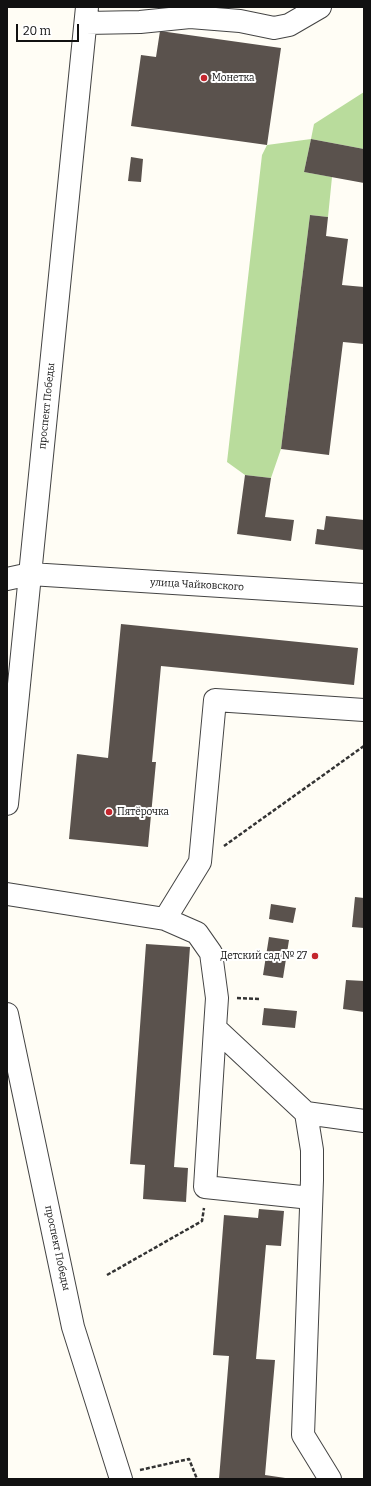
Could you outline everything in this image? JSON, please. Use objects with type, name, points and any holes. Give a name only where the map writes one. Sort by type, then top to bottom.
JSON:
[{"type":"street","points":[[87,15],[140,22],[190,17],[240,21],[274,28],[289,25],[320,7]]},
{"type":"street","name":"проспект Победы","points":[[7,804],[87,15]]},
{"type":"street","name":"улица Чайковского","points":[[7,579],[30,574],[364,595]]},
{"type":"street","points":[[165,919],[200,862],[215,700],[364,710]]},
{"type":"street","points":[[7,894],[165,919],[197,933],[211,952],[217,998],[205,1187],[311,1198]]},
{"type":"street","name":"проспект Победы","points":[[7,1014],[73,1326],[121,1479]]},
{"type":"street","points":[[214,1028],[306,1113],[364,1121]]},
{"type":"street","points":[[306,1113],[312,1150],[303,1435],[330,1479]]},
{"type":"path","points":[[200,862],[364,746]]},
{"type":"path","points":[[107,1275],[202,1221],[205,1187]]},
{"type":"path","points":[[159,1466],[189,1459],[197,1479]]},
{"type":"green space","points":[[364,92],[364,149],[311,139],[314,124]]},
{"type":"green space","points":[[311,139],[304,172],[332,177],[328,217],[310,215],[281,449],[271,478],[245,475],[227,462],[262,155],[267,145]]},
{"type":"building","points":[[160,31],[281,48],[267,145],[131,126],[141,55],[156,57]]},
{"type":"building","points":[[311,139],[364,149],[364,183],[304,172]]},
{"type":"building","points":[[131,157],[143,159],[141,182],[128,181]]},
{"type":"building","points":[[310,215],[328,217],[326,236],[348,239],[342,285],[364,287],[364,344],[343,342],[329,455],[281,449]]},
{"type":"building","points":[[245,475],[271,478],[265,517],[294,520],[291,541],[237,534]]},
{"type":"building","points":[[326,516],[364,520],[364,550],[315,544],[317,529],[324,530]]},
{"type":"building","points":[[121,624],[358,648],[354,685],[161,666],[152,762],[156,762],[148,847],[69,839],[77,754],[108,758]]},
{"type":"building","points":[[355,897],[364,898],[364,928],[352,927]]},
{"type":"building","points":[[271,904],[296,908],[293,923],[269,919]]},
{"type":"building","points":[[269,937],[289,940],[283,978],[263,975]]},
{"type":"building","points":[[146,944],[190,947],[174,1167],[188,1168],[186,1202],[143,1199],[145,1165],[130,1164]]},
{"type":"building","points":[[346,980],[364,981],[364,1012],[343,1009]]},
{"type":"building","points":[[264,1008],[297,1011],[295,1028],[262,1025]]},
{"type":"building","points":[[259,1209],[284,1211],[281,1246],[266,1245],[256,1359],[275,1360],[265,1475],[292,1479],[219,1479],[229,1356],[213,1355],[224,1215],[258,1218]]},
{"type":"place","name":"Монетка","points":[[204,78]]},
{"type":"place","name":"Пятёрочка","points":[[109,812]]},
{"type":"place","name":"Детский сад № 27","points":[[315,956]]}]
